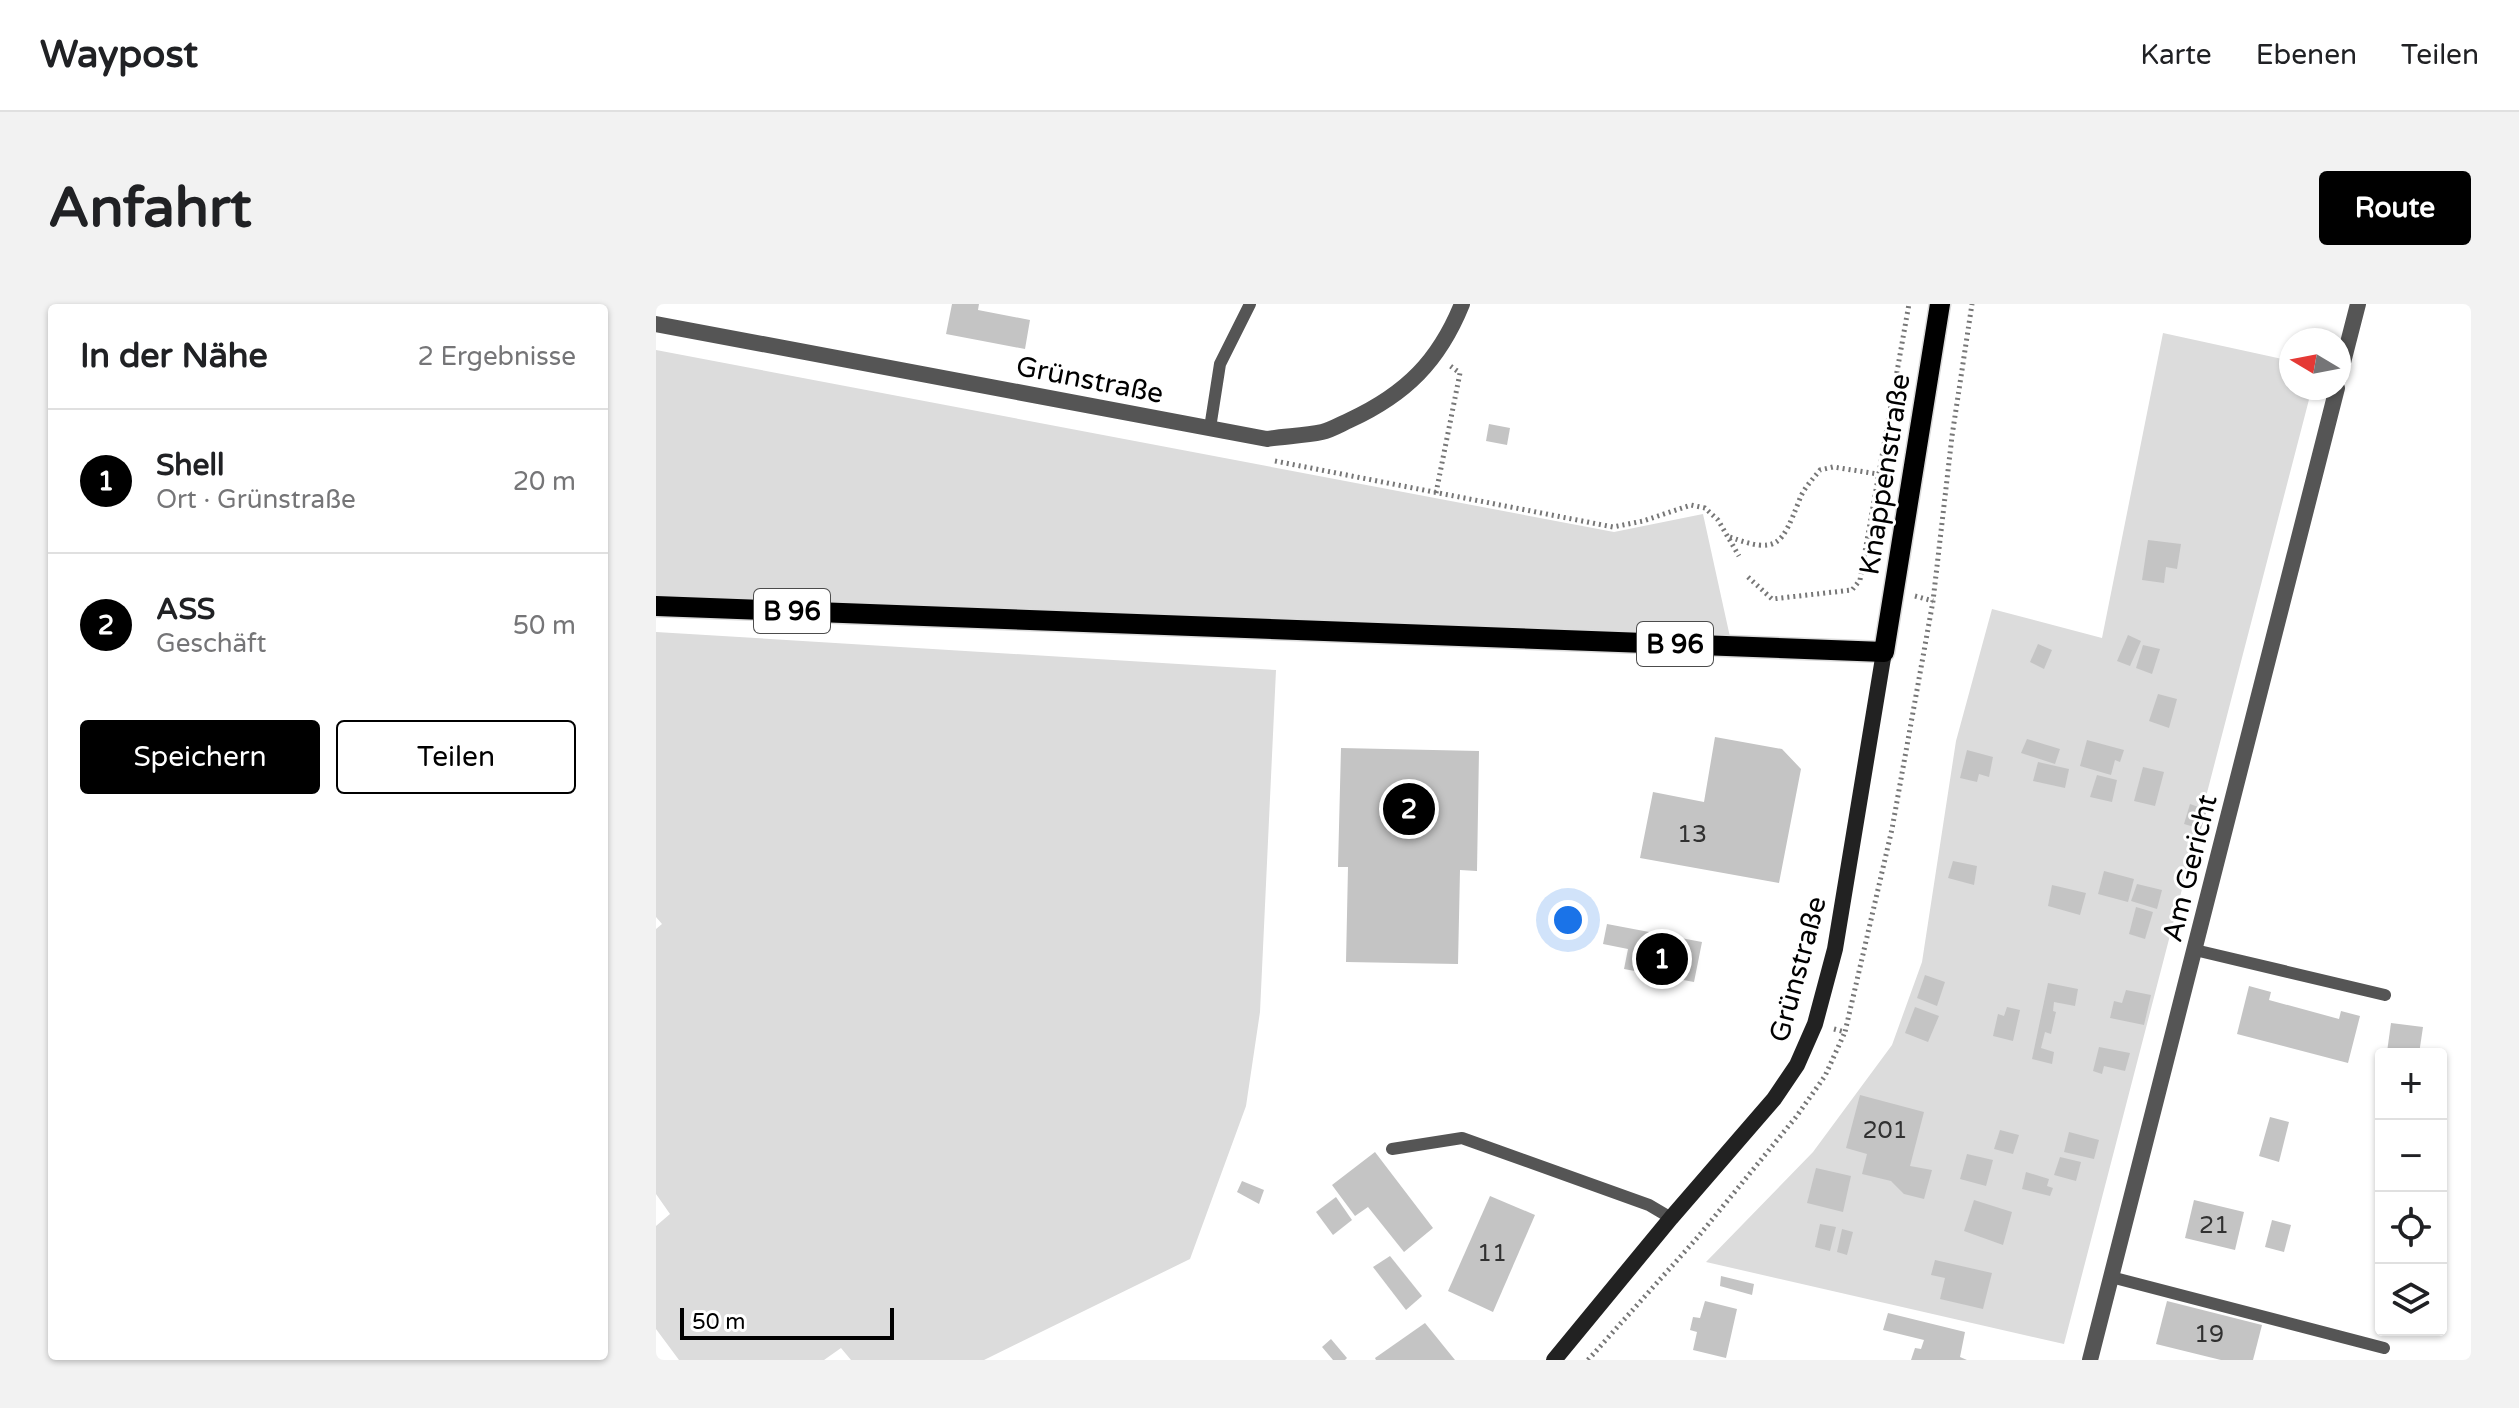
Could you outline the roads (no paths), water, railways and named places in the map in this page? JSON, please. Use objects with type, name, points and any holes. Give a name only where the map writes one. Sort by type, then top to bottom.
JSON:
[{"type":"main road","name":"Knappenstraße","points":[[1884,652],[1940,304]]},
{"type":"main road","name":"B 96","points":[[656,606],[1884,652]]},
{"type":"main road","name":"Grünstraße","points":[[1554,1360],[1774,1099],[1797,1065],[1815,1024],[1835,949],[1884,652]]},
{"type":"street","name":"Grünstraße","points":[[656,324],[1267,439],[1323,432],[1363,414],[1392,396],[1420,375],[1454,325],[1462,304]]},
{"type":"street","points":[[2351,331],[2358,304]]},
{"type":"street","name":"Am Gericht","points":[[2090,1360],[2334,400]]},
{"type":"lane","points":[[1210,428],[1220,364],[1250,304]]},
{"type":"lane","points":[[2195,950],[2385,995]]},
{"type":"lane","points":[[1392,1149],[1462,1138],[1649,1205],[1671,1218]]},
{"type":"lane","points":[[2111,1277],[2384,1348]]},
{"type":"place","name":"ASS","points":[[1409,809]]},
{"type":"place","name":"Shell","points":[[1662,959]]}]
